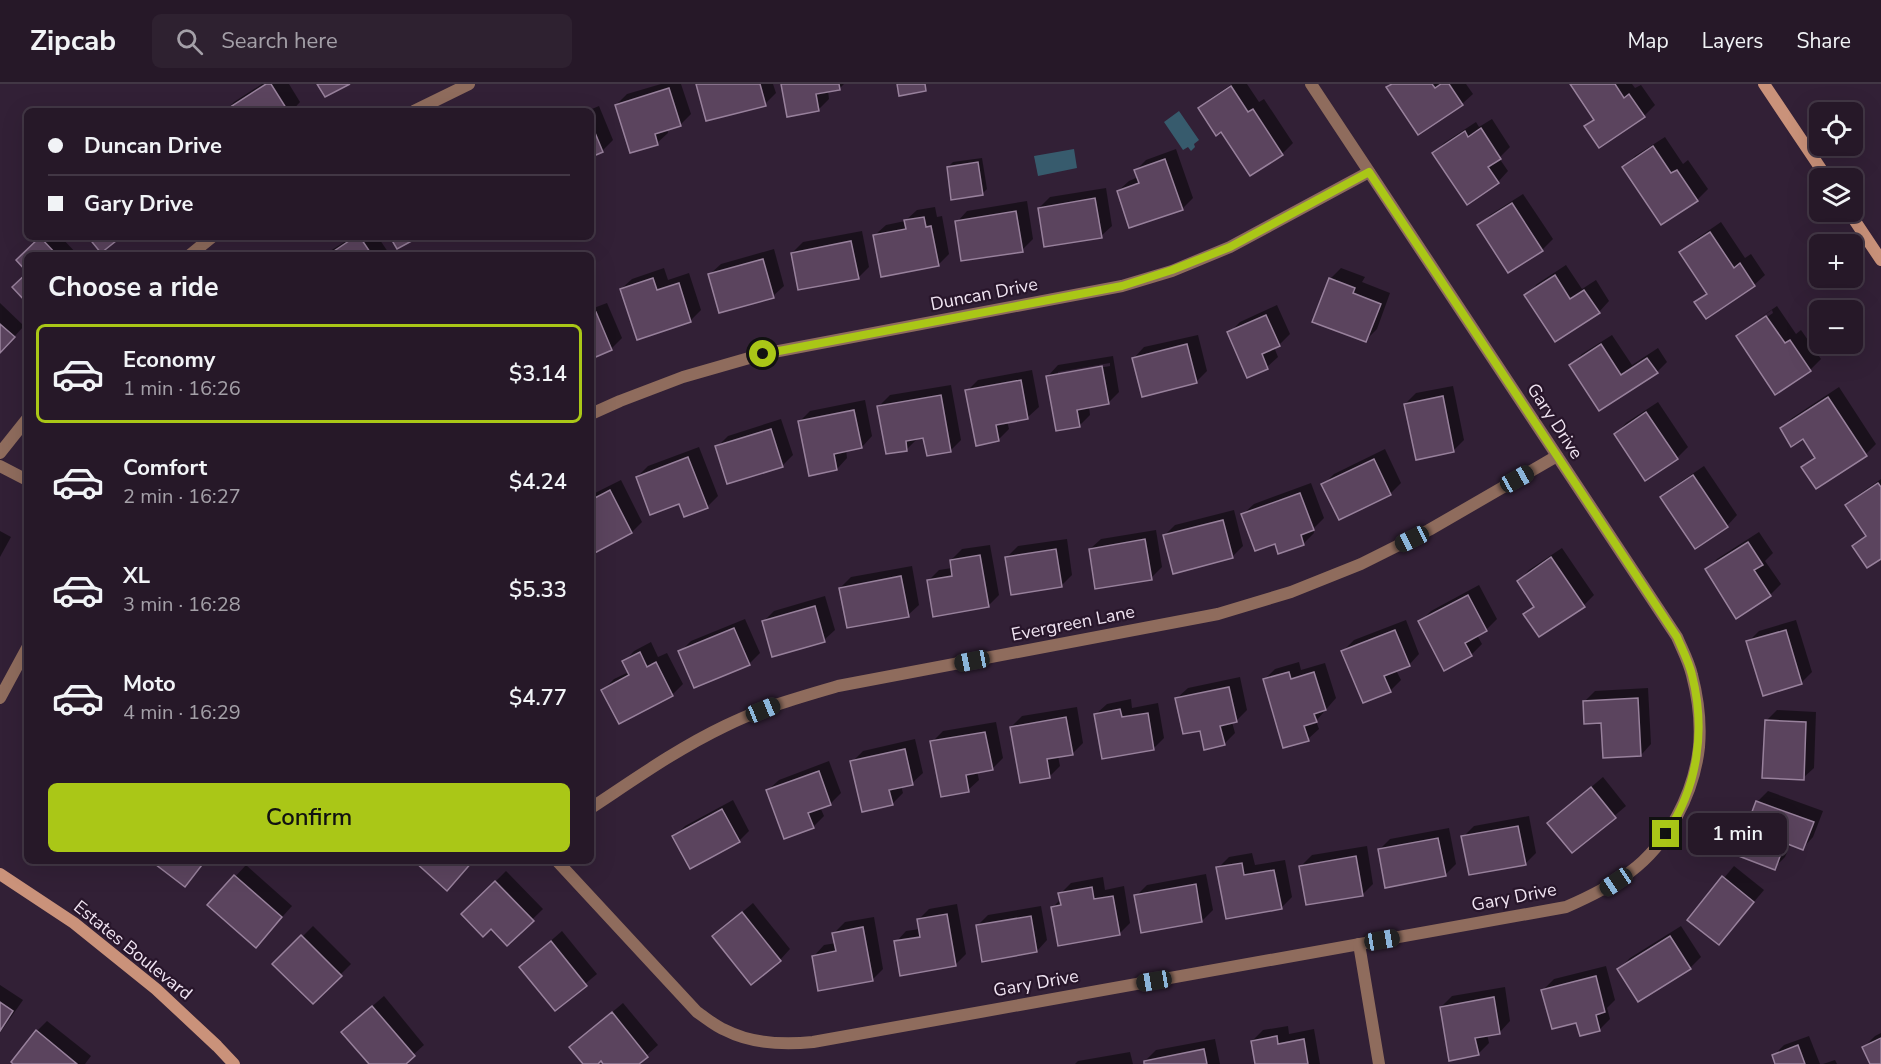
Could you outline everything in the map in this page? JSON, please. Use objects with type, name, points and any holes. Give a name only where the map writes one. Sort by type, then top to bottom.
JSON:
[{"type":"street","points":[[420,108],[469,84]]},
{"type":"street","name":"Gary Drive","points":[[560,864],[697,1012],[725,1030],[756,1041],[789,1044],[813,1042],[1566,907],[1599,893],[1632,871],[1655,848],[1676,819],[1691,783],[1699,747],[1699,708],[1692,673],[1677,637],[1311,84]]},
{"type":"street","points":[[1764,84],[1820,168]]},
{"type":"street","name":"Duncan Drive","points":[[594,413],[620,400],[683,377],[763,354],[1122,286],[1172,270],[1230,247],[1369,172]]},
{"type":"street","points":[[1856,222],[1881,260]]},
{"type":"street","points":[[194,252],[208,240]]},
{"type":"street","points":[[0,453],[24,423]]},
{"type":"street","name":"Evergreen Lane","points":[[594,806],[673,753],[726,725],[782,703],[838,686],[1218,614],[1291,592],[1361,564],[1429,530],[1557,456]]},
{"type":"street","points":[[0,466],[24,478]]},
{"type":"street","points":[[0,698],[24,654]]},
{"type":"street","name":"Estates Boulevard","points":[[0,874],[74,923],[156,988],[234,1064]]},
{"type":"street","points":[[1359,944],[1379,1064]]},
{"type":"water","points":[[1179,111],[1199,140],[1191,151],[1188,147],[1183,150],[1164,122]]},
{"type":"water","points":[[1074,149],[1077,168],[1038,176],[1034,156]]},
{"type":"building","points":[[266,84],[271,84],[286,108],[229,108]]},
{"type":"building","points":[[317,84],[350,84],[325,97]]},
{"type":"building","points":[[696,84],[760,84],[766,106],[706,121]]},
{"type":"building","points":[[781,84],[839,84],[840,90],[816,94],[819,111],[787,117]]},
{"type":"building","points":[[897,84],[925,84],[926,91],[899,96]]},
{"type":"building","points":[[1392,84],[1432,84],[1435,88],[1441,84],[1449,84],[1463,105],[1418,135],[1386,87]]},
{"type":"building","points":[[1570,84],[1615,84],[1624,98],[1629,94],[1645,117],[1599,148],[1584,126],[1594,120]]},
{"type":"building","points":[[1231,86],[1248,112],[1253,109],[1283,155],[1250,176],[1221,132],[1216,136],[1198,108]]},
{"type":"building","points":[[669,88],[681,126],[655,134],[658,145],[630,153],[615,105]]},
{"type":"building","points":[[1481,128],[1501,159],[1488,167],[1499,183],[1467,205],[1432,153],[1465,131],[1468,137]]},
{"type":"building","points":[[594,130],[603,152],[594,156]]},
{"type":"building","points":[[1653,146],[1671,173],[1677,170],[1698,201],[1661,225],[1622,167]]},
{"type":"building","points":[[1165,159],[1183,210],[1129,228],[1117,191],[1139,183],[1134,170]]},
{"type":"building","points":[[978,162],[983,195],[951,200],[947,167]]},
{"type":"building","points":[[1095,198],[1102,238],[1044,247],[1038,208]]},
{"type":"building","points":[[1512,203],[1543,251],[1508,273],[1477,225]]},
{"type":"building","points":[[1016,211],[1023,252],[961,261],[955,221]]},
{"type":"building","points":[[924,217],[926,227],[931,226],[939,266],[881,277],[873,235],[906,229],[904,220]]},
{"type":"building","points":[[1710,232],[1734,268],[1740,263],[1755,286],[1706,319],[1694,302],[1707,294],[1679,252]]},
{"type":"building","points":[[37,240],[43,240],[54,252],[24,252]]},
{"type":"building","points":[[90,240],[117,240],[102,252]]},
{"type":"building","points":[[350,240],[362,240],[370,252],[332,252]]},
{"type":"building","points":[[392,240],[414,240],[397,249]]},
{"type":"building","points":[[851,241],[859,279],[798,290],[791,253]]},
{"type":"building","points":[[24,252],[24,269],[16,260]]},
{"type":"building","points":[[763,259],[774,298],[719,313],[708,274]]},
{"type":"building","points":[[1555,275],[1570,299],[1584,290],[1600,313],[1555,342],[1524,295]]},
{"type":"building","points":[[24,276],[24,300],[12,287]]},
{"type":"building","points":[[653,278],[657,290],[679,283],[691,322],[637,340],[620,289]]},
{"type":"building","points":[[1329,278],[1355,288],[1353,293],[1381,304],[1366,342],[1312,322]]},
{"type":"building","points":[[596,312],[612,350],[594,358],[594,313]]},
{"type":"building","points":[[1266,315],[1280,346],[1262,354],[1268,369],[1247,378],[1227,332]]},
{"type":"building","points":[[1766,316],[1785,343],[1790,340],[1811,371],[1775,395],[1736,336]]},
{"type":"building","points":[[0,324],[15,337],[0,353]]},
{"type":"building","points":[[1187,344],[1197,383],[1142,397],[1132,358]]},
{"type":"building","points":[[1601,344],[1621,375],[1647,358],[1658,373],[1599,411],[1569,365]]},
{"type":"building","points":[[1102,366],[1109,404],[1077,410],[1080,427],[1056,431],[1046,376]]},
{"type":"building","points":[[1021,380],[1028,419],[996,425],[999,441],[976,446],[965,390]]},
{"type":"building","points":[[941,395],[951,452],[927,456],[923,438],[906,441],[907,451],[886,454],[877,406]]},
{"type":"building","points":[[1443,396],[1454,452],[1416,460],[1404,404]]},
{"type":"building","points":[[1828,397],[1867,456],[1816,489],[1801,467],[1815,458],[1803,439],[1791,447],[1780,428]]},
{"type":"building","points":[[854,410],[862,448],[834,454],[837,470],[809,476],[798,421]]},
{"type":"building","points":[[1646,412],[1678,459],[1645,481],[1614,434]]},
{"type":"building","points":[[771,429],[783,467],[727,484],[715,446]]},
{"type":"building","points":[[688,457],[708,508],[684,517],[679,504],[650,515],[636,477]]},
{"type":"building","points":[[1374,459],[1391,495],[1339,520],[1321,484]]},
{"type":"building","points":[[1693,475],[1728,527],[1695,549],[1660,497]]},
{"type":"building","points":[[1878,483],[1881,487],[1881,559],[1867,568],[1852,546],[1866,536],[1845,505]]},
{"type":"building","points":[[610,490],[632,533],[594,553],[594,498]]},
{"type":"building","points":[[1300,493],[1314,530],[1301,535],[1304,545],[1278,554],[1275,544],[1255,551],[1241,514]]},
{"type":"building","points":[[1223,520],[1233,558],[1173,574],[1163,535]]},
{"type":"building","points":[[1145,539],[1152,580],[1095,589],[1089,549]]},
{"type":"building","points":[[1748,542],[1763,565],[1754,570],[1771,596],[1736,619],[1705,569]]},
{"type":"building","points":[[1056,549],[1062,587],[1011,595],[1005,557]]},
{"type":"building","points":[[980,555],[989,607],[933,617],[927,580],[952,576],[950,560]]},
{"type":"building","points":[[1551,557],[1585,607],[1539,637],[1523,614],[1534,607],[1517,581]]},
{"type":"building","points":[[901,576],[909,617],[847,628],[839,588]]},
{"type":"building","points":[[1468,595],[1487,631],[1465,643],[1472,656],[1444,671],[1418,621]]},
{"type":"building","points":[[815,606],[825,642],[772,657],[762,621]]},
{"type":"building","points":[[734,628],[750,665],[694,688],[678,651]]},
{"type":"building","points":[[1395,630],[1410,666],[1384,676],[1391,692],[1363,703],[1341,651]]},
{"type":"building","points":[[1786,630],[1802,684],[1763,696],[1746,641]]},
{"type":"building","points":[[640,652],[647,667],[656,662],[673,696],[619,724],[601,690],[629,675],[622,661]]},
{"type":"building","points":[[1289,672],[1291,679],[1314,672],[1326,710],[1314,714],[1317,722],[1304,726],[1309,741],[1283,748],[1263,679]]},
{"type":"building","points":[[1229,687],[1237,722],[1220,726],[1225,745],[1204,750],[1200,731],[1183,734],[1175,698]]},
{"type":"building","points":[[1638,698],[1641,756],[1603,758],[1601,723],[1584,724],[1583,701]]},
{"type":"building","points":[[1120,709],[1122,717],[1148,713],[1154,750],[1102,759],[1094,714]]},
{"type":"building","points":[[1066,717],[1073,755],[1047,759],[1050,778],[1020,783],[1010,727]]},
{"type":"building","points":[[1765,720],[1806,722],[1804,780],[1762,778]]},
{"type":"building","points":[[985,732],[993,770],[966,775],[969,792],[941,797],[930,741]]},
{"type":"building","points":[[905,749],[913,785],[889,790],[893,805],[862,812],[850,761]]},
{"type":"building","points":[[819,771],[831,805],[808,813],[814,828],[784,839],[766,790]]},
{"type":"building","points":[[1591,787],[1616,818],[1572,853],[1547,823]]},
{"type":"building","points":[[1756,801],[1814,822],[1803,850],[1785,843],[1775,870],[1736,855]]},
{"type":"building","points":[[722,809],[740,842],[690,869],[672,836]]},
{"type":"building","points":[[1518,826],[1526,865],[1469,875],[1461,836]]},
{"type":"building","points":[[1438,838],[1446,876],[1385,888],[1378,849]]},
{"type":"building","points":[[1356,856],[1363,896],[1306,905],[1299,866]]},
{"type":"building","points":[[1242,863],[1244,875],[1274,870],[1282,909],[1226,919],[1216,867]]},
{"type":"building","points":[[155,864],[203,864],[185,887]]},
{"type":"building","points":[[417,864],[470,864],[447,891]]},
{"type":"building","points":[[234,875],[282,917],[256,948],[207,905]]},
{"type":"building","points":[[1722,876],[1754,902],[1719,945],[1687,920]]},
{"type":"building","points":[[495,881],[534,921],[507,946],[491,929],[483,937],[461,914]]},
{"type":"building","points":[[1196,884],[1202,922],[1141,933],[1134,895]]},
{"type":"building","points":[[1092,887],[1094,899],[1113,896],[1120,935],[1058,946],[1051,907],[1061,905],[1058,893]]},
{"type":"building","points":[[742,912],[781,961],[751,985],[712,936]]},
{"type":"building","points":[[947,914],[956,966],[900,976],[894,941],[920,937],[917,919]]},
{"type":"building","points":[[1031,916],[1037,952],[982,962],[976,925]]},
{"type":"building","points":[[863,927],[873,981],[818,991],[812,956],[836,951],[832,933]]},
{"type":"building","points":[[301,935],[342,976],[313,1004],[272,964]]},
{"type":"building","points":[[1670,936],[1691,969],[1638,1002],[1617,969]]},
{"type":"building","points":[[551,941],[587,986],[555,1011],[519,967]]},
{"type":"building","points":[[1596,976],[1605,1012],[1596,1015],[1600,1031],[1580,1036],[1576,1023],[1552,1029],[1541,990]]},
{"type":"building","points":[[1494,997],[1500,1034],[1475,1038],[1479,1055],[1449,1061],[1440,1007]]},
{"type":"building","points":[[0,1002],[13,1011],[0,1031]]},
{"type":"building","points":[[372,1006],[415,1056],[406,1064],[369,1064],[341,1032]]},
{"type":"building","points":[[612,1012],[648,1057],[639,1064],[603,1064],[601,1061],[598,1064],[583,1064],[569,1047]]},
{"type":"building","points":[[36,1030],[77,1064],[13,1064],[11,1062]]},
{"type":"building","points":[[1277,1036],[1278,1044],[1304,1039],[1308,1064],[1255,1064],[1251,1041]]},
{"type":"building","points":[[1881,1038],[1881,1064],[1870,1064],[1862,1047]]},
{"type":"building","points":[[1798,1045],[1805,1064],[1775,1064],[1772,1055]]},
{"type":"building","points":[[1204,1049],[1207,1064],[1144,1064],[1144,1061]]},
{"type":"route","points":[[763,354],[1122,286],[1172,270],[1230,247],[1369,172],[1677,637],[1692,673],[1699,708],[1699,747],[1691,783],[1676,819],[1666,834]]}]
